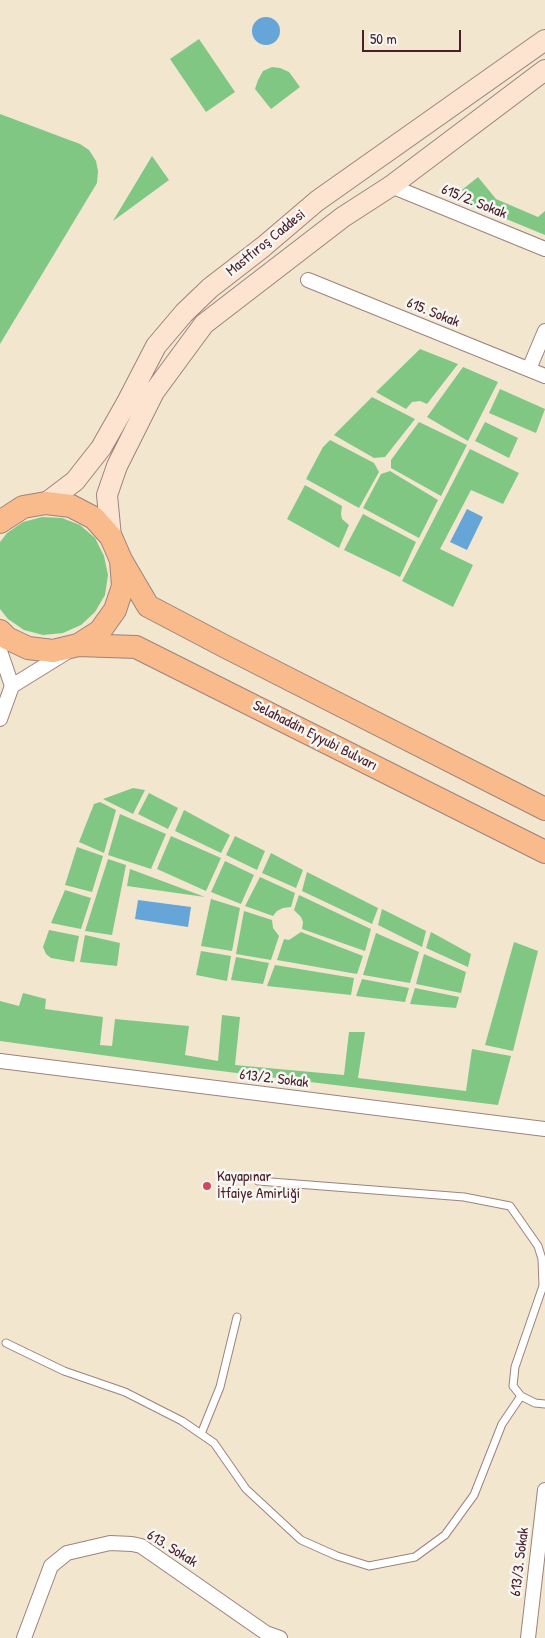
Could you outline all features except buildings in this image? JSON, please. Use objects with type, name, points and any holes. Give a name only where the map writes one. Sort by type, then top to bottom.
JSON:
[{"type":"main road","name":"Mastfıroş Caddesi","points":[[46,503],[76,482],[101,448],[156,346],[184,313],[210,288],[263,247],[317,201],[545,40]]},
{"type":"main road","name":"Mastfıroş Caddesi","points":[[111,537],[107,495],[117,466],[154,392],[204,324],[343,217],[390,186],[545,70]]},
{"type":"main road","points":[[1,520],[23,507],[46,503],[71,506],[94,518],[111,537],[148,606],[545,810]]},
{"type":"main road","points":[[0,631],[7,638],[28,648],[54,651],[78,644],[100,631],[115,610],[123,586],[122,560]]},
{"type":"main road","name":"Selahaddin Eyyubi Bulvarı","points":[[78,644],[136,646],[545,852]]},
{"type":"street","name":"615/2. Sokak","points":[[390,186],[545,248]]},
{"type":"street","name":"615. Sokak","points":[[308,280],[545,376]]},
{"type":"street","points":[[529,369],[545,331]]},
{"type":"street","points":[[0,719],[12,686],[78,644]]},
{"type":"street","points":[[0,651],[12,686]]},
{"type":"street","name":"613/2. Sokak","points":[[0,1061],[545,1129]]},
{"type":"street","name":"613/3. Sokak","points":[[528,1638],[545,1490]]},
{"type":"street","name":"613. Sokak","points":[[24,1638],[51,1566],[67,1553],[110,1543],[141,1546],[266,1633],[280,1638]]},
{"type":"lane","points":[[258,1181],[464,1197],[510,1206],[538,1246],[542,1259],[543,1286],[515,1367],[513,1386],[521,1396],[535,1403],[545,1404]]},
{"type":"lane","points":[[201,1434],[220,1387],[237,1317]]},
{"type":"lane","points":[[6,1343],[64,1371],[125,1392],[182,1421],[214,1443],[246,1489],[301,1540],[337,1556],[369,1566],[415,1557],[445,1535],[474,1495],[502,1424],[521,1396]]},
{"type":"green space","points":[[199,39],[235,92],[206,112],[170,59]]},
{"type":"green space","points":[[272,67],[289,72],[300,87],[271,109],[255,89],[263,71]]},
{"type":"green space","points":[[0,114],[80,144],[89,150],[96,161],[98,171],[97,183],[0,344]]},
{"type":"green space","points":[[152,156],[169,180],[113,221]]},
{"type":"green space","points":[[478,177],[496,199],[538,217],[545,211],[545,235],[453,197]]},
{"type":"green space","points":[[420,349],[458,364],[427,404],[420,401],[412,402],[406,409],[376,392]]},
{"type":"green space","points":[[463,367],[498,382],[468,441],[427,417]]},
{"type":"green space","points":[[500,389],[545,409],[536,433],[489,413]]},
{"type":"green space","points":[[372,397],[415,419],[385,457],[374,458],[334,435]]},
{"type":"green space","points":[[419,422],[467,445],[441,496],[391,468],[391,460]]},
{"type":"green space","points":[[485,422],[518,438],[509,458],[475,441]]},
{"type":"green space","points":[[330,440],[374,463],[379,472],[359,508],[306,479],[323,447]]},
{"type":"green space","points":[[470,449],[519,473],[503,504],[471,490],[440,549],[473,565],[453,607],[402,581]]},
{"type":"green space","points":[[390,471],[438,500],[419,538],[363,508],[381,474]]},
{"type":"green space","points":[[305,485],[342,506],[342,519],[349,525],[339,548],[287,519]]},
{"type":"green space","points":[[363,514],[416,542],[400,577],[344,550]]},
{"type":"green space","points":[[42,517],[62,518],[80,525],[95,538],[104,556],[108,575],[105,595],[95,612],[81,625],[63,633],[43,635],[24,630],[8,619],[0,609],[0,542],[7,533],[23,522]]},
{"type":"green space","points":[[133,788],[145,790],[133,814],[103,799]]},
{"type":"green space","points":[[149,793],[178,808],[168,829],[138,814]]},
{"type":"green space","points":[[100,802],[116,810],[104,853],[79,842],[94,804]]},
{"type":"green space","points":[[184,810],[230,835],[221,853],[175,831]]},
{"type":"green space","points":[[120,814],[166,834],[151,869],[108,855]]},
{"type":"green space","points":[[171,836],[221,858],[206,891],[157,869]]},
{"type":"green space","points":[[235,836],[265,851],[257,870],[226,855]]},
{"type":"green space","points":[[77,847],[103,856],[92,892],[65,885]]},
{"type":"green space","points":[[271,853],[303,870],[296,888],[262,873]]},
{"type":"green space","points":[[108,859],[126,865],[112,935],[85,931]]},
{"type":"green space","points":[[225,861],[254,875],[241,904],[211,892]]},
{"type":"green space","points":[[130,869],[205,897],[127,886]]},
{"type":"green space","points":[[307,872],[378,908],[372,924],[302,891]]},
{"type":"green space","points":[[260,877],[295,893],[291,907],[277,911],[273,916],[245,906]]},
{"type":"green space","points":[[65,890],[91,898],[81,929],[51,923]]},
{"type":"green space","points":[[299,895],[371,929],[365,951],[302,929],[303,922],[301,917],[294,910]]},
{"type":"green space","points":[[211,899],[240,908],[232,951],[201,946]]},
{"type":"green space","points":[[382,909],[426,931],[422,947],[378,925]]},
{"type":"green space","points":[[244,911],[272,920],[273,928],[279,936],[271,960],[236,954]]},
{"type":"green space","points":[[49,930],[79,936],[74,962],[51,958],[46,954],[43,947]]},
{"type":"green space","points":[[301,932],[363,956],[357,974],[277,960],[284,939],[289,940]]},
{"type":"green space","points":[[431,932],[471,954],[468,967],[426,948]]},
{"type":"green space","points":[[376,933],[419,952],[410,983],[363,975]]},
{"type":"green space","points":[[85,935],[120,943],[117,966],[80,962]]},
{"type":"green space","points":[[514,942],[538,951],[513,1051],[485,1045]]},
{"type":"green space","points":[[201,951],[231,956],[227,981],[196,975]]},
{"type":"green space","points":[[424,954],[466,972],[461,993],[416,984]]},
{"type":"green space","points":[[236,957],[269,963],[263,984],[231,980]]},
{"type":"green space","points":[[275,965],[354,978],[351,995],[267,986]]},
{"type":"green space","points":[[362,979],[409,988],[405,1002],[356,996]]},
{"type":"green space","points":[[415,988],[459,997],[456,1008],[410,1004]]},
{"type":"green space","points":[[23,993],[46,999],[45,1009],[103,1017],[100,1045],[112,1046],[115,1019],[189,1026],[185,1055],[218,1061],[222,1015],[240,1017],[235,1065],[344,1075],[349,1032],[365,1032],[358,1078],[466,1091],[472,1049],[511,1056],[498,1105],[196,1068],[0,1041],[0,1001],[19,1006]]},
{"type":"water","points":[[266,17],[276,21],[280,31],[276,41],[266,45],[256,41],[252,31],[256,21]]},
{"type":"water","points":[[467,509],[483,517],[467,550],[450,542]]},
{"type":"water","points":[[138,900],[191,907],[188,927],[135,919]]},
{"type":"place","name":"Kayapınar İtfaiye Amirliği","points":[[207,1186]]}]
